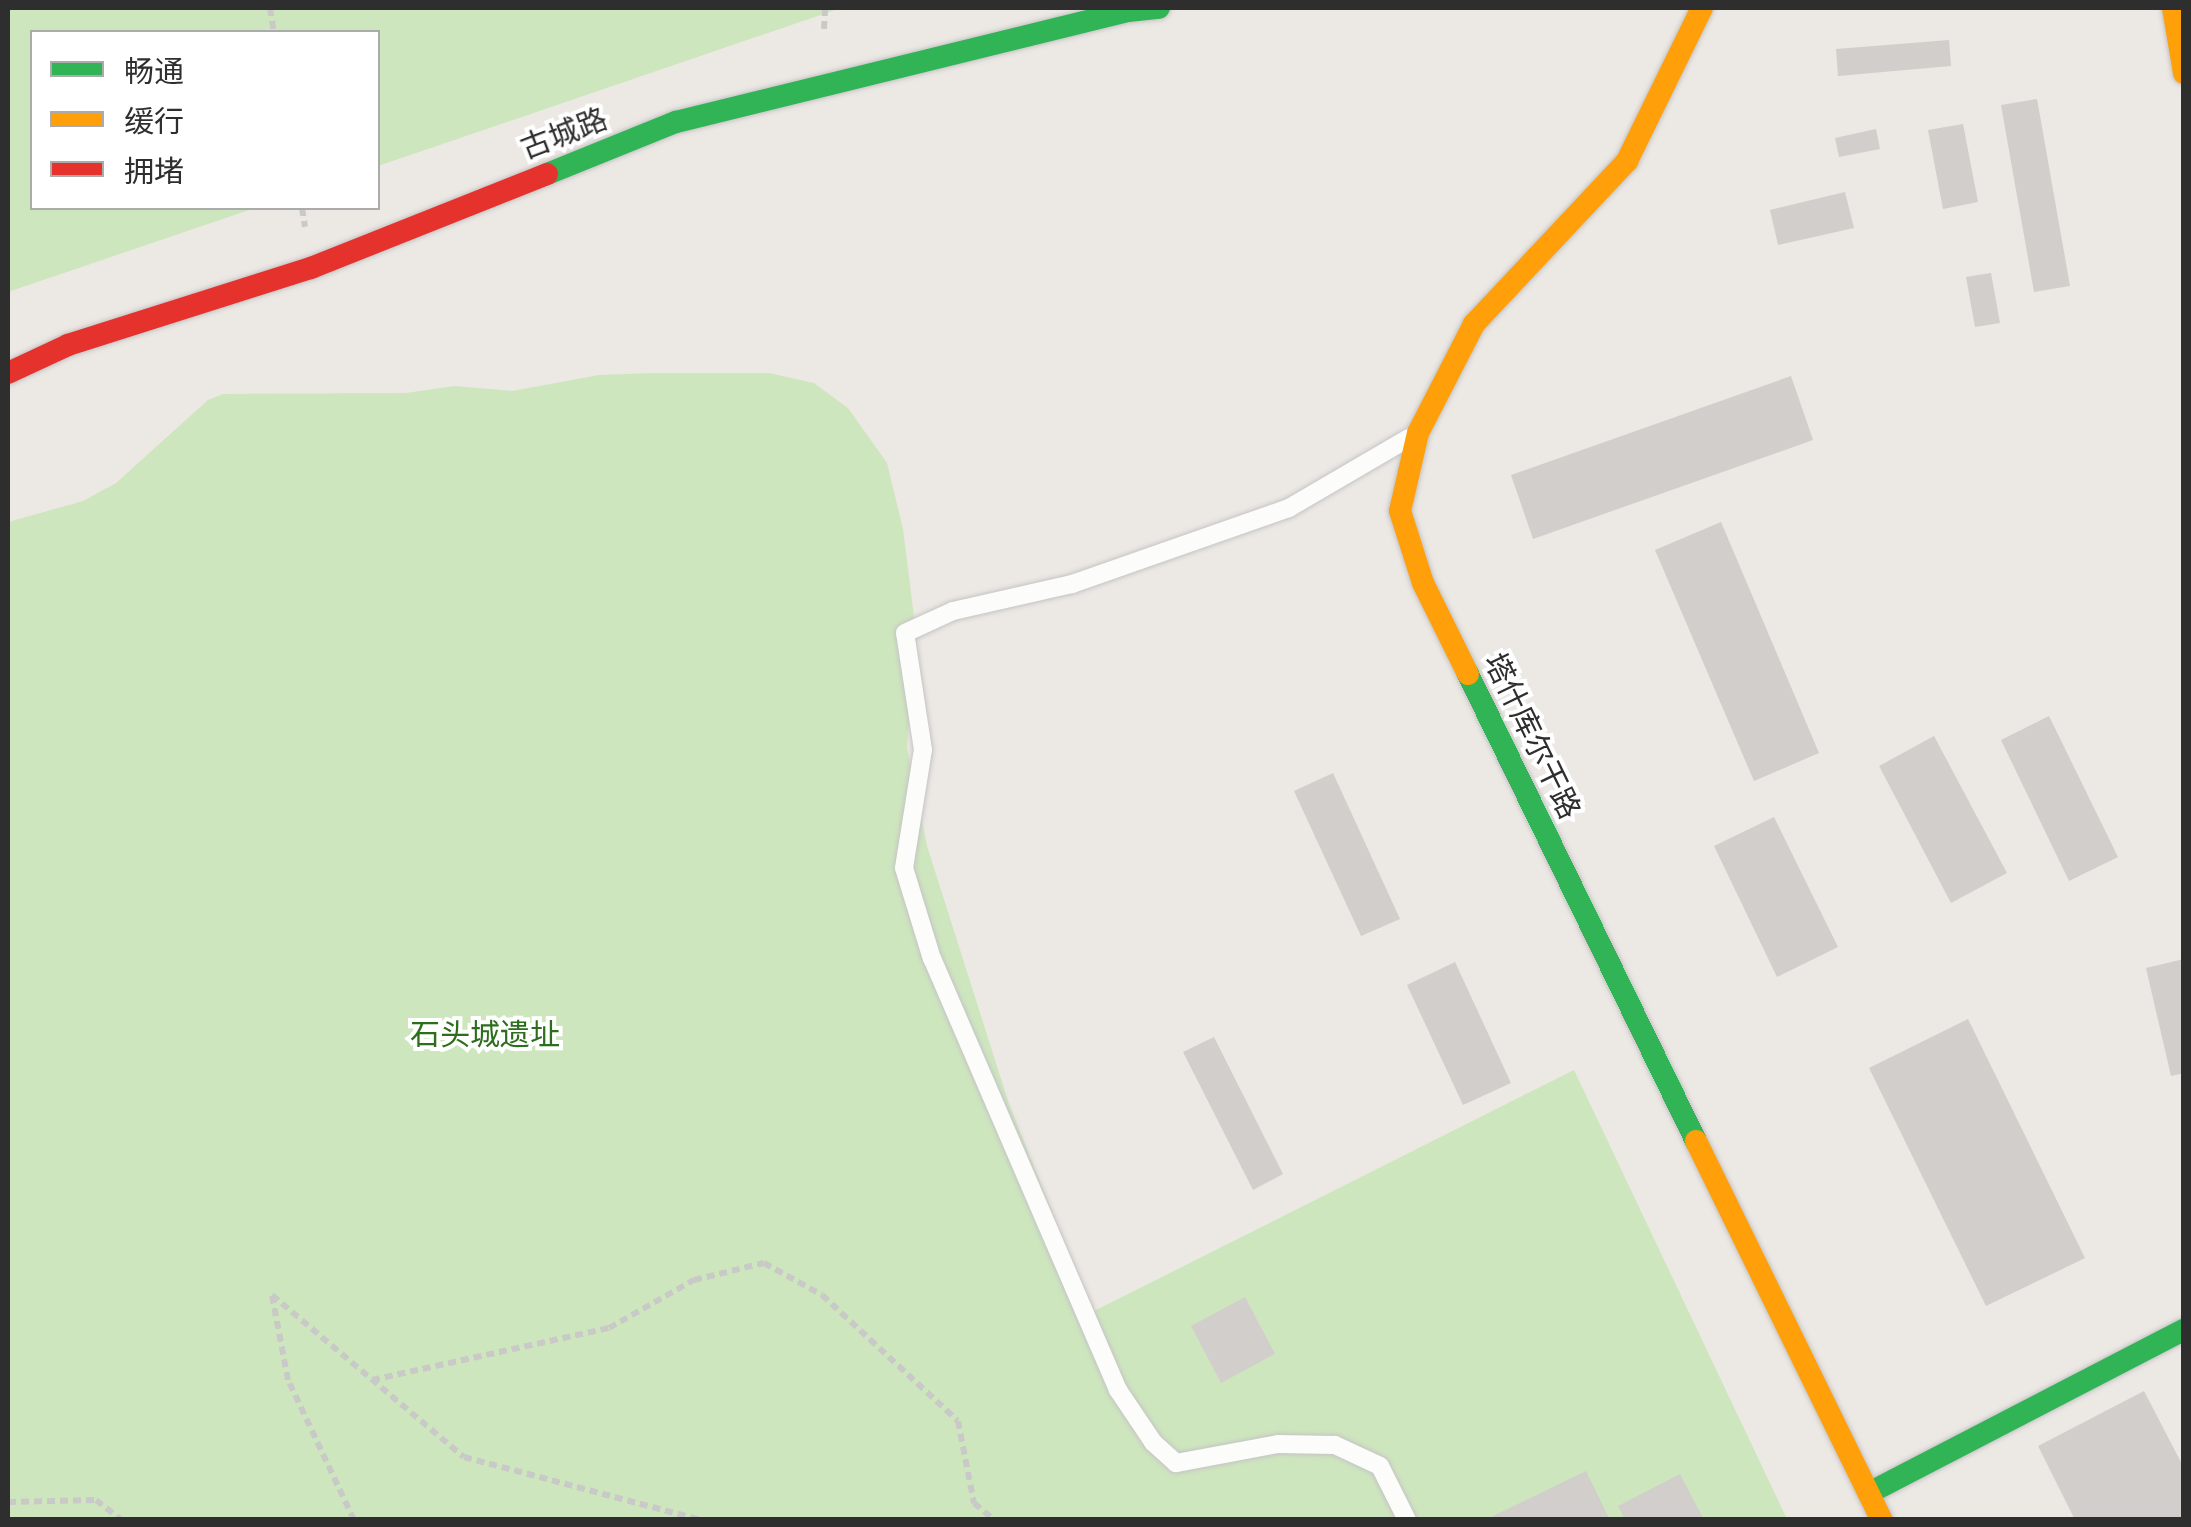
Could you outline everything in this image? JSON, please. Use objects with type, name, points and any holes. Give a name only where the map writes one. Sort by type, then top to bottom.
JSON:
[{"type":"main road","name":"古城路","points":[[8,373],[68,345],[311,268],[676,122],[1128,10],[1159,8]]},
{"type":"main road","name":"塔什库尔干路","points":[[1702,8],[1627,160],[1474,324],[1418,433],[1400,511],[1423,583],[1882,1520]]},
{"type":"main road","points":[[2173,8],[2184,73]]},
{"type":"main road","points":[[1869,1493],[2184,1330]]},
{"type":"lane","points":[[1407,1520],[1380,1466],[1335,1445],[1278,1444],[1176,1463],[1153,1442],[1118,1390],[932,959],[904,868],[923,750],[905,633],[953,611],[1072,584],[1289,508],[1418,433]]},
{"type":"path","points":[[824,29],[825,8]]},
{"type":"path","points":[[372,1380],[609,1328],[694,1280],[764,1263],[822,1295],[958,1420],[974,1503],[994,1520]]},
{"type":"path","points":[[354,1520],[288,1380],[272,1295],[464,1457],[702,1520]]},
{"type":"path","points":[[8,1502],[96,1500],[122,1520]]},
{"type":"green space","points":[[8,8],[841,8],[380,165],[380,30],[30,30],[30,210],[249,210],[8,292]]},
{"type":"green space","name":"石头城遗址","points":[[769,373],[814,383],[848,408],[887,463],[903,529],[916,632],[907,747],[927,846],[1009,1104],[1092,1312],[1574,1070],[1787,1519],[8,1519],[8,522],[83,501],[116,483],[208,400],[223,394],[406,393],[454,386],[512,391],[599,375]]},
{"type":"building","points":[[1949,40],[1951,66],[1838,76],[1836,49]]},
{"type":"building","points":[[2037,99],[2070,286],[2034,292],[2001,105]]},
{"type":"building","points":[[1963,124],[1978,202],[1943,209],[1928,130]]},
{"type":"building","points":[[1876,129],[1880,149],[1839,157],[1835,138]]},
{"type":"building","points":[[1845,192],[1854,228],[1778,245],[1770,210]]},
{"type":"building","points":[[1991,273],[2000,323],[1975,327],[1966,277]]},
{"type":"building","points":[[1791,376],[1813,440],[1533,539],[1511,475]]},
{"type":"building","points":[[1721,522],[1819,753],[1754,781],[1655,550]]},
{"type":"building","points":[[2049,716],[2118,857],[2069,881],[2001,740]]},
{"type":"building","points":[[1934,736],[2007,873],[1951,903],[1879,766]]},
{"type":"building","points":[[1333,773],[1400,919],[1361,936],[1294,791]]},
{"type":"building","points":[[1774,817],[1838,947],[1777,977],[1714,846]]},
{"type":"building","points":[[2184,959],[2184,1073],[2171,1076],[2146,968]]},
{"type":"building","points":[[1455,962],[1511,1083],[1463,1105],[1407,985]]},
{"type":"building","points":[[1968,1019],[2085,1258],[1986,1306],[1869,1068]]},
{"type":"building","points":[[1214,1037],[1283,1174],[1253,1190],[1183,1052]]},
{"type":"building","points":[[1245,1297],[1275,1354],[1221,1383],[1191,1326]]},
{"type":"building","points":[[2144,1391],[2184,1468],[2184,1520],[2075,1520],[2038,1446]]},
{"type":"building","points":[[1586,1471],[1610,1520],[1485,1520]]},
{"type":"building","points":[[1680,1474],[1704,1520],[1625,1520],[1618,1506]]},
{"type":"traffic: fast","points":[[547,174],[676,122],[1128,11],[1159,8]]},
{"type":"traffic: fast","points":[[1468,674],[1696,1141]]},
{"type":"traffic: fast","points":[[1869,1493],[2184,1330]]},
{"type":"traffic: slow","points":[[1468,674],[1423,583],[1400,511],[1418,433],[1474,324],[1627,161],[1702,8]]},
{"type":"traffic: slow","points":[[2173,8],[2184,73]]},
{"type":"traffic: slow","points":[[1696,1141],[1882,1520]]},
{"type":"traffic: jam","points":[[8,373],[68,345],[311,268],[547,174]]}]
